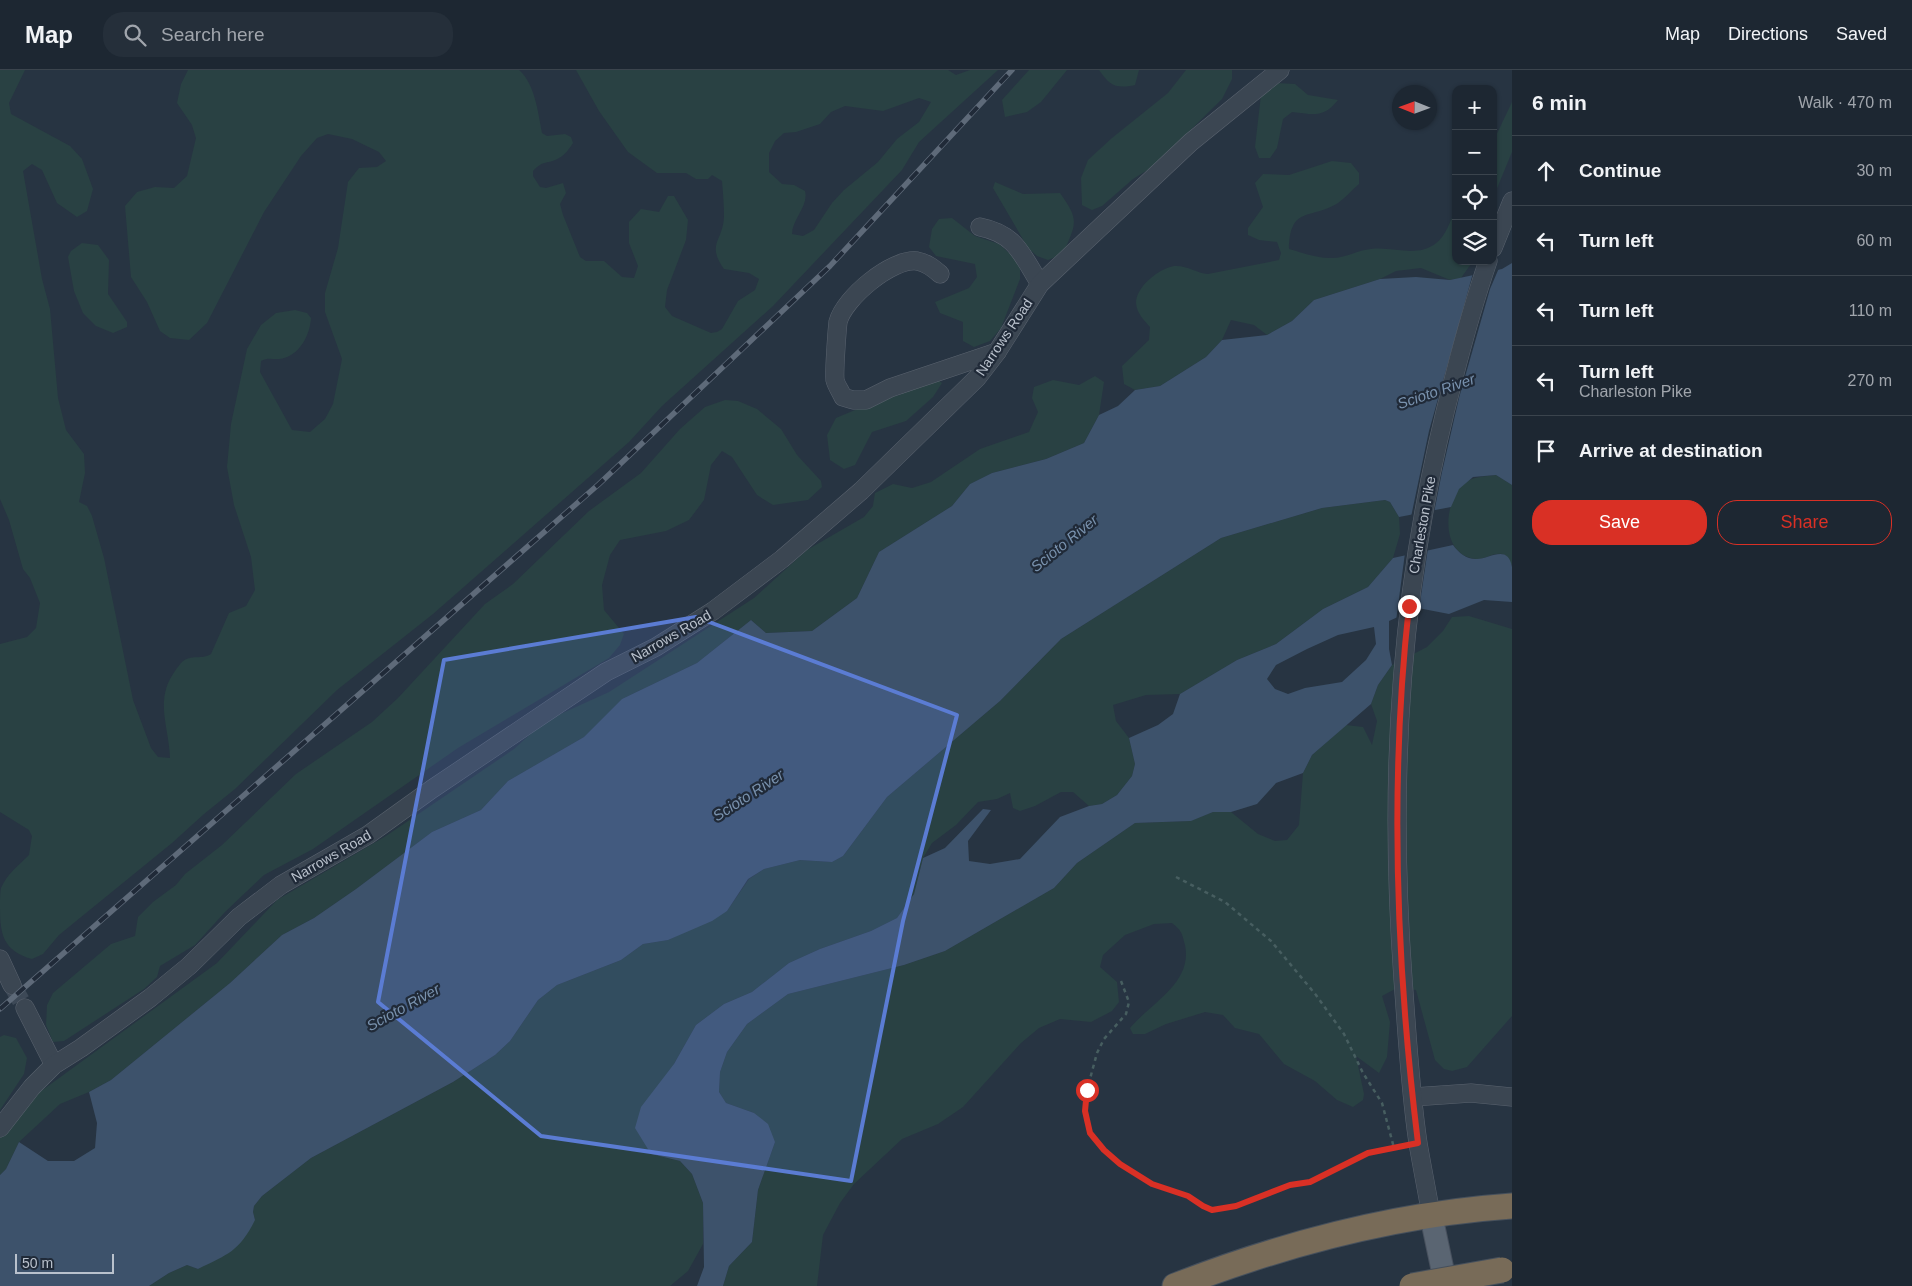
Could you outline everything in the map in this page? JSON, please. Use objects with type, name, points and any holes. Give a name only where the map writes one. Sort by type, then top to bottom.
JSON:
[{"type":"highway","points":[[1175,1286],[1277,1250],[1384,1223],[1431,1215],[1512,1206]]},
{"type":"highway","points":[[1412,1286],[1507,1269]]},
{"type":"main road","points":[[1431,1215],[1446,1286]]},
{"type":"street","name":"Narrows Road","points":[[0,1128],[32,1087],[54,1065],[81,1048],[150,998],[189,966],[239,917],[281,885],[368,835],[432,789],[606,672],[656,647],[713,612],[782,558],[861,491],[977,378],[997,352],[1040,284],[1191,142],[1280,70]]},
{"type":"street","points":[[1497,238],[1511,204]]},
{"type":"street","points":[[980,227],[994,230],[1013,241],[1040,284]]},
{"type":"street","points":[[940,274],[928,264],[915,261],[904,263],[887,269],[856,293],[838,321],[835,380],[843,397],[853,400],[866,400],[890,388],[997,352]]},
{"type":"street","name":"Charleston Pike","points":[[1431,1215],[1418,1143],[1398,913],[1396,846],[1399,721],[1404,644],[1417,544],[1430,474],[1463,343],[1487,265]]},
{"type":"street","points":[[0,959],[12,985]]},
{"type":"street","points":[[25,1008],[54,1065]]},
{"type":"street","points":[[1413,1096],[1471,1093],[1512,1097]]},
{"type":"path","points":[[1176,878],[1225,902],[1271,941],[1316,995],[1344,1034],[1363,1074],[1382,1104],[1394,1148]]},
{"type":"path","points":[[1121,981],[1129,1002],[1126,1014],[1104,1039],[1097,1053],[1087,1090],[1085,1111],[1090,1133],[1104,1150],[1120,1164],[1152,1184],[1188,1196],[1212,1210],[1225,1209],[1290,1185],[1310,1182],[1368,1153],[1418,1143]]},
{"type":"highlighted area","points":[[696,617],[957,715],[903,921],[851,1181],[541,1136],[378,1002],[444,660]]},
{"type":"green space","points":[[0,70],[25,70],[9,103],[11,114],[70,146],[82,159],[93,189],[87,211],[77,217],[57,203],[42,170],[32,164],[23,171],[42,279],[50,309],[58,398],[66,430],[84,454],[85,473],[79,502],[87,506],[92,516],[104,558],[133,700],[151,748],[158,757],[170,758],[164,713],[165,692],[169,682],[178,666],[185,660],[211,654],[229,613],[246,606],[255,590],[251,557],[234,505],[227,467],[231,424],[247,349],[261,325],[276,313],[295,310],[307,313],[311,318],[304,342],[290,356],[261,361],[260,372],[292,430],[310,432],[325,419],[333,404],[342,359],[325,312],[325,293],[338,248],[348,182],[359,168],[377,167],[386,161],[379,152],[352,139],[328,134],[317,138],[301,156],[264,212],[207,323],[189,340],[170,338],[160,331],[147,302],[131,277],[125,206],[137,192],[155,187],[174,188],[187,176],[196,138],[192,125],[177,103],[181,84],[188,70],[519,70],[529,83],[532,91],[542,133],[547,136],[565,134],[571,137],[573,143],[561,157],[537,167],[533,171],[533,176],[540,187],[546,188],[563,183],[566,193],[560,204],[580,257],[586,261],[604,261],[622,277],[634,278],[638,266],[629,243],[629,222],[641,209],[659,212],[668,196],[674,196],[688,220],[686,240],[667,290],[665,307],[672,316],[711,333],[722,329],[738,301],[755,290],[759,279],[749,273],[724,269],[716,254],[724,217],[722,181],[712,175],[708,179],[696,179],[686,173],[657,173],[628,152],[599,111],[576,70],[948,70],[956,75],[970,70],[998,70],[919,142],[902,170],[773,306],[662,406],[629,442],[433,614],[337,690],[235,789],[59,935],[43,954],[32,959],[22,956],[9,946],[2,933],[1,926],[1,888],[10,874],[29,855],[32,836],[29,830],[0,812],[0,644],[27,637],[36,628],[40,603],[30,578],[23,569],[9,520],[0,499]],"holes":[[[919,98],[931,102],[919,122],[897,139],[878,162],[844,190],[832,203],[814,230],[803,236],[792,234],[805,202],[805,191],[794,185],[782,184],[769,172],[769,153],[775,141],[784,133],[796,132],[820,124],[831,112],[845,106],[883,111]]]},
{"type":"green space","points":[[1029,70],[1067,70],[1041,102],[1027,112],[1005,117],[1002,100]]},
{"type":"green space","points":[[1099,70],[1139,70],[1135,85],[1123,87],[1110,83]]},
{"type":"green space","points":[[1186,70],[1232,70],[1232,79],[1222,99],[1154,166],[1133,179],[1102,206],[1092,210],[1082,205],[1081,178],[1088,160],[1168,93]]},
{"type":"green space","points":[[1276,83],[1295,84],[1308,95],[1338,100],[1333,106],[1322,113],[1292,112],[1283,119],[1277,148],[1270,158],[1259,158],[1255,147],[1261,95]]},
{"type":"green space","points":[[1512,102],[1512,152],[1497,188],[1497,175],[1497,134]]},
{"type":"green space","points":[[1332,161],[1351,163],[1359,173],[1359,184],[1338,203],[1298,220],[1293,226],[1290,235],[1289,249],[1325,258],[1340,257],[1379,248],[1420,250],[1428,248],[1439,240],[1448,228],[1452,218],[1452,265],[1470,265],[1461,278],[1450,280],[1421,268],[1396,271],[1380,279],[1314,300],[1292,321],[1267,335],[1254,325],[1231,320],[1222,340],[1206,357],[1160,386],[1135,390],[1124,384],[1122,366],[1149,340],[1150,327],[1139,314],[1136,303],[1137,297],[1144,285],[1161,271],[1174,266],[1208,274],[1279,260],[1281,253],[1277,242],[1259,240],[1248,235],[1248,228],[1263,207],[1255,183],[1263,174],[1289,175]]},
{"type":"green space","points":[[995,182],[1023,194],[1060,193],[1071,210],[1074,222],[1063,254],[1048,260],[1037,256],[1028,248],[993,188]]},
{"type":"green space","points":[[952,218],[975,236],[999,244],[1020,263],[1020,279],[1001,328],[990,341],[974,347],[963,341],[963,322],[940,313],[935,302],[969,288],[977,277],[975,264],[936,256],[929,247],[932,229],[939,219]]},
{"type":"green space","points":[[82,243],[98,245],[109,260],[108,294],[127,322],[127,327],[113,333],[96,326],[83,313],[74,291],[68,257],[71,251]]},
{"type":"green space","points":[[1095,376],[1104,382],[1099,415],[1084,443],[1046,459],[992,473],[970,484],[952,506],[879,552],[857,598],[812,631],[766,633],[751,620],[697,663],[622,699],[584,737],[508,781],[481,810],[432,832],[314,918],[282,935],[230,983],[111,1080],[60,1104],[19,1142],[6,1169],[0,1175],[0,1135],[33,1097],[217,963],[277,900],[386,836],[514,749],[545,721],[609,692],[754,598],[807,550],[864,517],[873,506],[875,493],[893,484],[912,488],[931,482],[980,449],[1029,432],[1038,412],[1032,398],[1034,387],[1053,380],[1079,385]]},
{"type":"green space","points":[[938,380],[942,383],[933,397],[906,421],[872,432],[855,465],[844,469],[830,460],[827,435],[836,418],[881,399],[900,395],[910,388]]},
{"type":"green space","points":[[725,400],[738,401],[757,409],[781,429],[797,455],[821,481],[822,487],[808,500],[773,505],[757,495],[732,457],[722,451],[711,465],[704,500],[689,520],[666,531],[620,540],[610,555],[602,585],[604,610],[624,634],[620,645],[609,658],[458,748],[313,849],[264,875],[225,912],[195,945],[160,966],[157,977],[144,989],[64,1041],[53,1042],[46,1025],[47,1005],[53,993],[111,944],[135,936],[138,917],[153,902],[176,885],[185,874],[222,845],[296,774],[372,722],[398,698],[485,604],[513,584],[589,511],[641,473],[680,429],[705,407]]},
{"type":"green space","points":[[1496,475],[1512,485],[1512,565],[1507,557],[1502,554],[1479,559],[1465,556],[1457,550],[1449,531],[1448,520],[1453,499],[1462,485],[1480,477]]},
{"type":"green space","points":[[1385,500],[1390,502],[1399,517],[1400,534],[1393,558],[1368,587],[1323,609],[1276,644],[1237,660],[1180,694],[1146,695],[1113,705],[1116,721],[1129,738],[1135,764],[1132,776],[1117,795],[1102,804],[1089,806],[1073,792],[1061,792],[1035,806],[1020,811],[1013,808],[1010,793],[997,799],[978,802],[956,825],[932,843],[923,858],[914,894],[897,918],[871,931],[820,949],[789,963],[752,992],[724,1004],[696,1025],[674,1064],[651,1154],[680,1161],[692,1174],[703,1203],[703,1244],[688,1271],[670,1286],[149,1286],[169,1273],[187,1265],[198,1269],[255,1220],[254,1206],[262,1196],[311,1158],[453,1082],[495,1055],[510,1041],[538,1000],[557,985],[621,960],[643,944],[668,940],[727,911],[749,879],[764,869],[800,860],[832,862],[843,856],[887,797],[1000,701],[1061,639],[1221,538],[1322,508]]},
{"type":"green space","points":[[1469,616],[1512,629],[1512,1016],[1467,1067],[1452,1071],[1444,1069],[1435,1060],[1416,990],[1397,988],[1382,996],[1390,1022],[1387,1057],[1379,1073],[1356,1056],[1364,1094],[1363,1100],[1353,1107],[1337,1100],[1315,1081],[1284,1064],[1259,1034],[1235,1028],[1223,1015],[1205,1012],[1166,1024],[1145,1034],[1133,1034],[1130,1028],[1177,981],[1183,970],[1186,958],[1184,941],[1178,928],[1172,923],[1154,924],[1125,935],[1103,955],[1100,967],[1117,982],[1119,1002],[1112,1011],[1091,1022],[1060,1019],[1039,1028],[1021,1043],[963,1107],[938,1124],[902,1139],[854,1184],[840,1203],[823,1235],[817,1286],[723,1286],[729,1266],[752,1242],[758,1190],[775,1142],[754,1113],[726,1103],[719,1092],[720,1072],[727,1052],[747,1024],[788,994],[904,965],[945,951],[1054,888],[1077,863],[1135,823],[1190,821],[1213,812],[1225,811],[1231,812],[1258,834],[1275,841],[1287,840],[1299,825],[1303,773],[1312,755],[1346,725],[1363,727],[1372,745],[1377,721],[1371,704],[1378,685],[1392,665],[1427,647],[1443,631],[1452,617]]},
{"type":"green space","points":[[4,1035],[16,1038],[27,1058],[24,1074],[0,1110],[0,1037]]},
{"type":"water","name":"Scioto River","points":[[1512,263],[1512,485],[1496,475],[1473,477],[1459,489],[1451,507],[1399,517],[1390,502],[1385,500],[1322,508],[1221,538],[1061,639],[1000,701],[887,797],[843,856],[832,862],[800,860],[764,869],[748,879],[727,911],[712,921],[668,940],[643,944],[621,960],[557,985],[538,1000],[510,1041],[495,1055],[453,1082],[311,1158],[262,1196],[254,1206],[255,1220],[249,1231],[232,1251],[198,1269],[187,1265],[169,1273],[149,1286],[0,1286],[0,1175],[6,1169],[19,1142],[48,1161],[74,1161],[95,1148],[97,1123],[89,1092],[111,1080],[230,983],[282,935],[314,918],[432,832],[481,810],[508,781],[584,737],[622,699],[697,663],[751,620],[766,633],[812,631],[857,598],[879,552],[952,506],[970,484],[992,473],[1046,459],[1084,443],[1099,415],[1118,406],[1135,390],[1160,386],[1206,357],[1222,340],[1267,335],[1292,321],[1314,300],[1380,279],[1416,277],[1450,280],[1502,269]]},
{"type":"water","points":[[1453,545],[1463,555],[1472,559],[1502,554],[1510,560],[1512,567],[1512,602],[1484,600],[1449,614],[1418,608],[1389,621],[1389,649],[1392,665],[1378,685],[1371,704],[1312,755],[1303,773],[1276,783],[1257,804],[1231,812],[1213,812],[1191,821],[1135,823],[1077,863],[1054,888],[945,951],[904,965],[788,994],[747,1024],[727,1052],[720,1072],[719,1092],[726,1103],[754,1113],[768,1124],[775,1142],[758,1190],[752,1242],[729,1266],[723,1286],[697,1286],[704,1267],[703,1203],[692,1174],[680,1161],[651,1154],[635,1128],[641,1107],[674,1064],[696,1025],[724,1004],[752,992],[789,963],[820,949],[871,931],[897,918],[914,894],[923,858],[945,848],[983,809],[991,810],[968,841],[969,861],[990,864],[1020,859],[1060,817],[1089,806],[1102,804],[1117,795],[1132,776],[1135,764],[1129,738],[1158,725],[1173,714],[1180,694],[1237,660],[1276,644],[1323,609],[1368,587],[1393,558]],"holes":[[[1374,627],[1376,644],[1366,660],[1342,682],[1305,688],[1288,694],[1275,689],[1267,679],[1276,665],[1338,635]]]},
{"type":"pier","points":[[1499,268],[1490,289],[1459,398],[1434,513],[1411,517],[1429,431],[1473,273]]},
{"type":"pier","points":[[1428,548],[1419,610],[1396,621],[1405,553]]},
{"type":"tunnel","points":[[12,985],[25,1008]]},
{"type":"railway","points":[[0,1009],[599,484],[830,266],[1012,70]]},
{"type":"route","points":[[1087,1090],[1085,1111],[1090,1133],[1104,1150],[1120,1164],[1152,1184],[1188,1196],[1212,1210],[1236,1206],[1290,1185],[1310,1182],[1368,1153],[1418,1143],[1398,913],[1396,846],[1396,788],[1402,664],[1409,606]]}]
